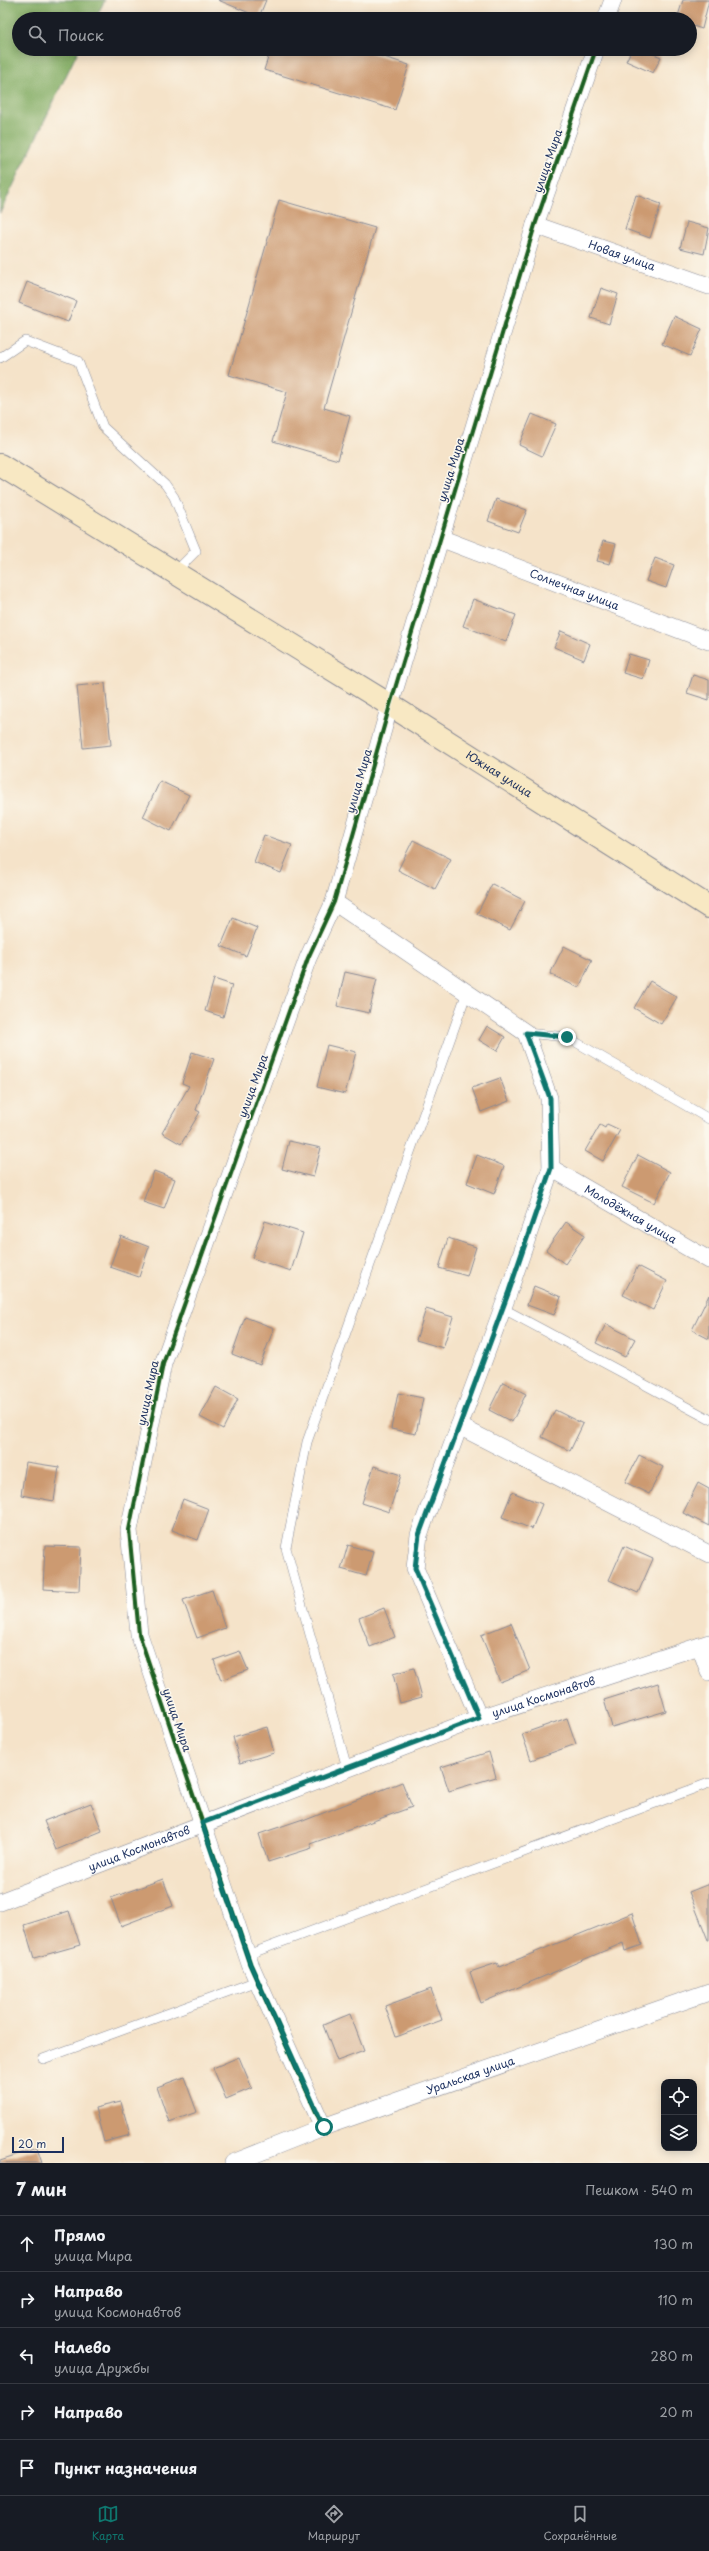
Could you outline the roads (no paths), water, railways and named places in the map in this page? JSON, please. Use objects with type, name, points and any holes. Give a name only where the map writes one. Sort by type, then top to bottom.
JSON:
[{"type":"main road","name":"Южная улица","points":[[0,465],[390,705],[709,907]]},
{"type":"street","points":[[609,12],[613,0]]},
{"type":"street","name":"улица Мира","points":[[324,2127],[257,1981],[247,1955],[138,1634],[129,1530],[163,1364],[308,958],[334,902],[390,705],[535,226],[594,56]]},
{"type":"street","name":"Новая улица","points":[[535,226],[709,286]]},
{"type":"street","name":"Солнечная улица","points":[[440,538],[709,641]]},
{"type":"street","points":[[334,902],[526,1033],[550,1098],[551,1168],[502,1308],[419,1535],[415,1568],[479,1718]]},
{"type":"street","name":"Молодёжная улица","points":[[551,1168],[709,1260]]},
{"type":"street","points":[[459,1426],[709,1554]]},
{"type":"street","points":[[704,1645],[709,1672]]},
{"type":"street","name":"улица Космонавтов","points":[[0,1902],[202,1823],[479,1718],[704,1645]]},
{"type":"street","name":"Уральская улица","points":[[234,2163],[324,2127],[709,1992]]},
{"type":"lane","points":[[0,358],[25,341],[78,361],[103,427],[165,484],[174,497],[196,551],[174,573]]},
{"type":"lane","points":[[347,1768],[286,1548],[306,1442],[467,992]]},
{"type":"lane","points":[[526,1033],[567,1037],[709,1119]]},
{"type":"lane","points":[[502,1308],[709,1419]]},
{"type":"lane","points":[[247,1955],[709,1783]]},
{"type":"lane","points":[[44,2058],[257,1981]]}]
